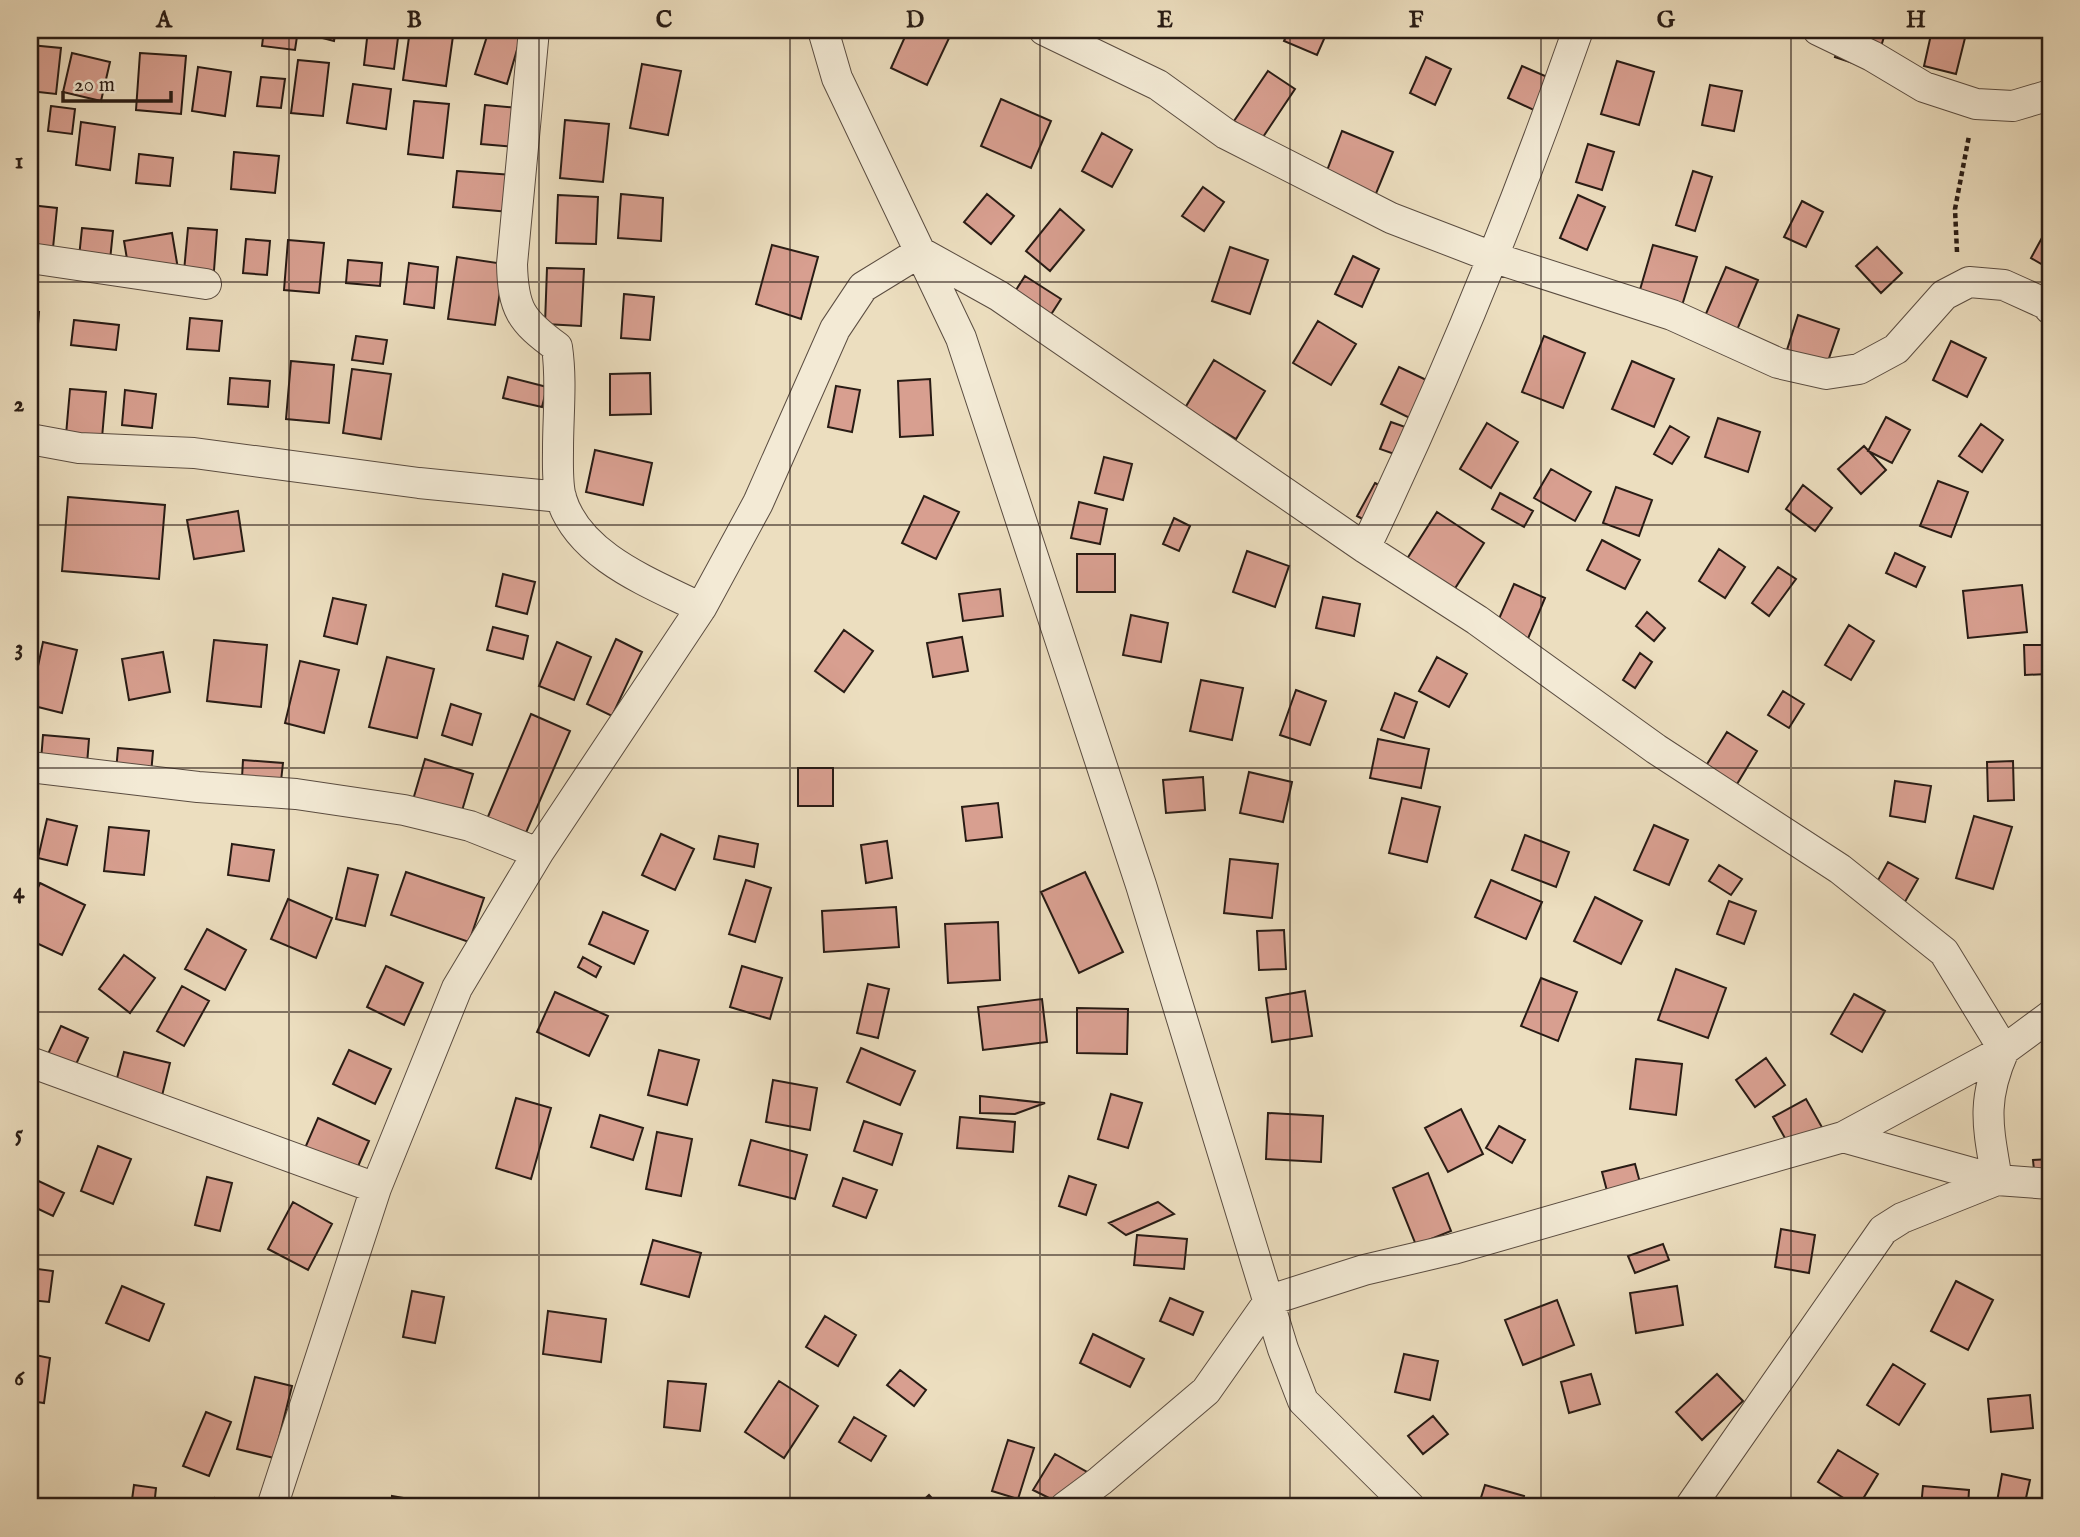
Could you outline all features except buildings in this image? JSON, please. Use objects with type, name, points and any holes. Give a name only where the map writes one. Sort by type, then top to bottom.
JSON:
[{"type":"street","points":[[534,30],[512,264],[512,292],[518,310],[532,328],[557,347],[560,368],[558,450],[561,497],[584,538],[635,576],[701,608]]},
{"type":"street","points":[[823,30],[837,78],[961,338],[1141,885],[1283,1349],[1303,1401],[1410,1507]]},
{"type":"street","points":[[1044,30],[1158,85],[1226,134],[1391,218],[1495,257],[1672,315],[1778,363],[1826,374],[1859,369],[1896,349],[1944,295],[1969,282],[2004,285],[2046,304],[2050,309]]},
{"type":"street","points":[[1365,548],[1433,405],[1495,257],[1578,30]]},
{"type":"street","points":[[1818,30],[1872,56],[1924,87],[1976,104],[2013,106],[2050,95]]},
{"type":"street","points":[[919,252],[999,296],[1365,548],[1477,620],[1656,749],[1840,869],[1944,952],[2004,1050]]},
{"type":"street","points":[[272,1507],[376,1188],[457,988],[538,853],[701,608],[758,503],[835,329],[863,287],[919,252]]},
{"type":"street","points":[[30,258],[206,284]]},
{"type":"street","points":[[30,439],[79,448],[194,453],[419,483],[561,497]]},
{"type":"street","points":[[30,766],[198,787],[296,794],[404,810],[470,826],[538,853]]},
{"type":"street","points":[[1065,1507],[1100,1482],[1206,1391],[1270,1300],[1364,1270],[1453,1249],[1843,1137],[2004,1050],[2050,1016]]},
{"type":"street","points":[[1997,1180],[1988,1128],[1989,1084],[2004,1050]]},
{"type":"street","points":[[30,1062],[376,1188]]},
{"type":"street","points":[[1843,1137],[1997,1180],[2050,1184]]},
{"type":"street","points":[[1690,1507],[1883,1230],[1902,1219],[1997,1180]]},
{"type":"path","points":[[1969,282],[1957,251],[1955,209],[1976,104]]}]
